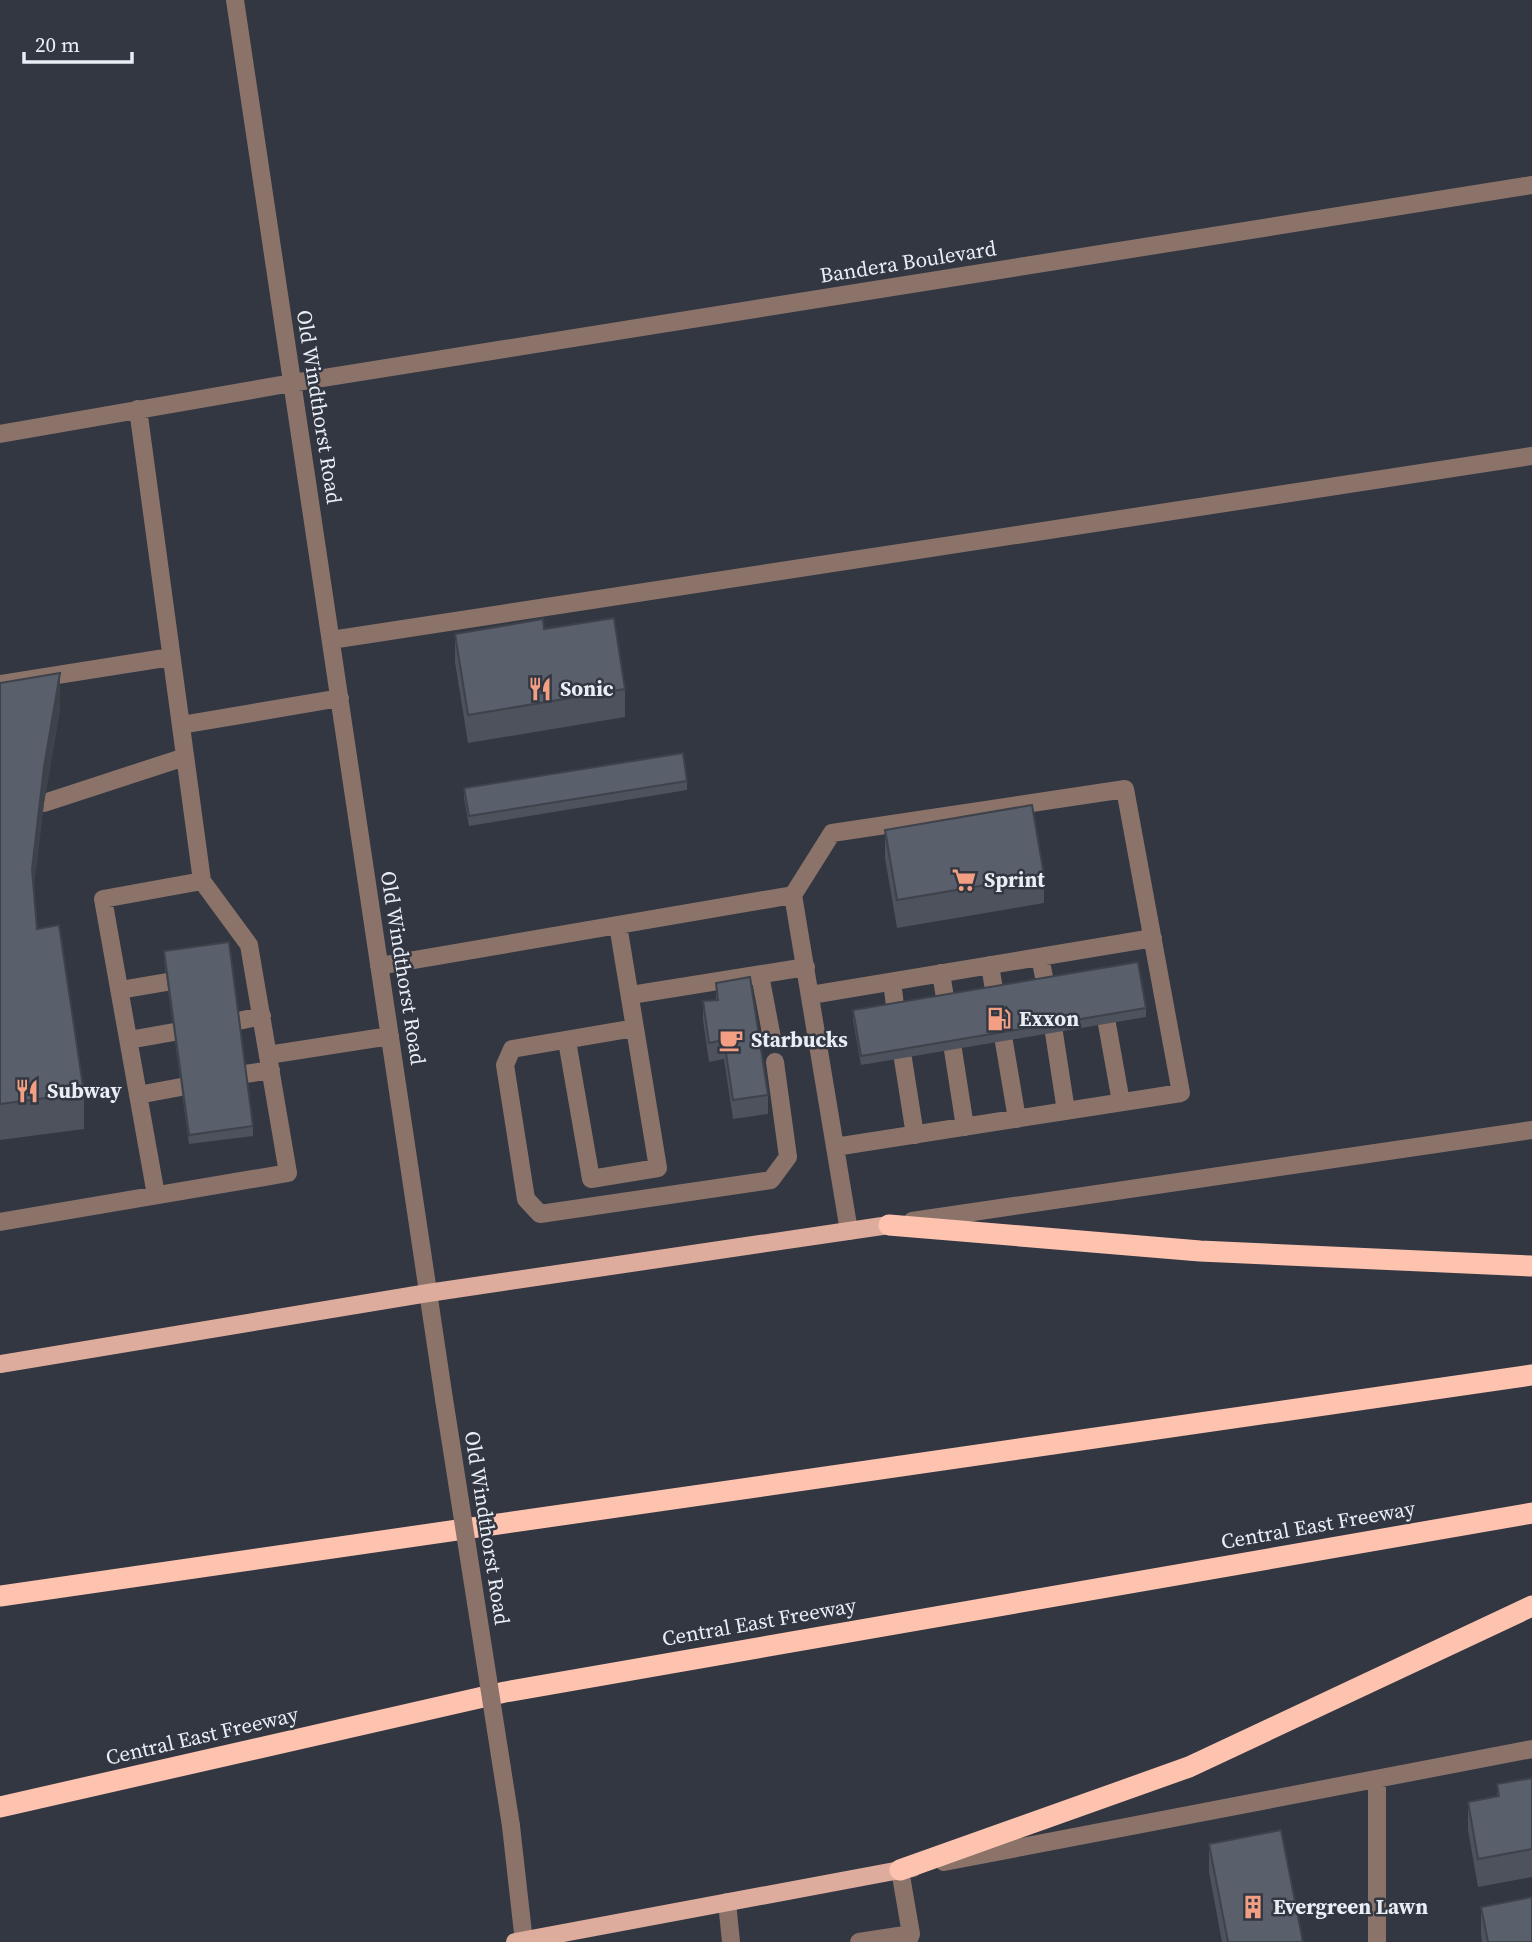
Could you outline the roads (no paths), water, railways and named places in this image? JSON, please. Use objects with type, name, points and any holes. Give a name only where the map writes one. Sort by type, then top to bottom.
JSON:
[{"type":"highway","points":[[889,1225],[1200,1251],[1532,1266]]},
{"type":"highway","points":[[0,1596],[1532,1375]]},
{"type":"highway","name":"Central East Freeway","points":[[0,1807],[505,1692],[1532,1513]]},
{"type":"highway","points":[[900,1870],[1189,1767],[1532,1606]]},
{"type":"main road","points":[[0,1364],[428,1293],[889,1225]]},
{"type":"main road","points":[[521,1941],[900,1870]]},
{"type":"street","name":"Old Windthorst Road","points":[[235,0],[444,1399],[511,1826],[521,1941]]},
{"type":"street","name":"Bandera Boulevard","points":[[0,434],[292,383],[1532,185]]},
{"type":"street","points":[[0,1222],[288,1173],[249,945],[202,881],[138,409]]},
{"type":"street","points":[[331,640],[1532,456]]},
{"type":"street","points":[[0,684],[171,657]]},
{"type":"street","points":[[181,725],[340,698]]},
{"type":"street","points":[[44,803],[185,757]]},
{"type":"street","points":[[835,1147],[1181,1093],[1125,789],[832,832],[793,895],[811,995],[835,1147],[849,1230]]},
{"type":"street","points":[[156,1195],[103,899],[202,881]]},
{"type":"street","points":[[379,966],[793,895]]},
{"type":"street","points":[[567,1041],[591,1179],[658,1168],[618,925]]},
{"type":"street","points":[[811,995],[1153,938]]},
{"type":"street","points":[[1095,948],[1097,968]]},
{"type":"street","points":[[1041,957],[1046,987]]},
{"type":"street","points":[[990,965],[995,996]]},
{"type":"street","points":[[232,972],[253,967]]},
{"type":"street","points":[[631,995],[806,967]]},
{"type":"street","points":[[941,974],[946,1004]]},
{"type":"street","points":[[760,975],[772,1038]]},
{"type":"street","points":[[120,990],[167,982]]},
{"type":"street","points":[[891,982],[896,1013]]},
{"type":"street","points":[[238,1021],[261,1016]]},
{"type":"street","points":[[1107,1024],[1121,1102]]},
{"type":"street","points":[[635,1028],[512,1049],[505,1065],[526,1199],[540,1214],[771,1180],[788,1157],[775,1062]]},
{"type":"street","points":[[129,1040],[174,1032]]},
{"type":"street","points":[[1054,1033],[1066,1111]]},
{"type":"street","points":[[245,1074],[269,1062],[390,1036]]},
{"type":"street","points":[[1004,1042],[1017,1119]]},
{"type":"street","points":[[953,1050],[965,1127]]},
{"type":"street","points":[[903,1059],[915,1135]]},
{"type":"street","points":[[138,1095],[181,1087]]},
{"type":"street","points":[[889,1225],[1532,1130]]},
{"type":"street","points":[[859,1942],[909,1938],[900,1870],[1532,1749]]},
{"type":"street","points":[[1377,1779],[1377,1942]]},
{"type":"street","points":[[727,1902],[732,1942]]},
{"type":"place","name":"Sonic","points":[[540,689]]},
{"type":"place","name":"Sprint","points":[[964,880]]},
{"type":"place","name":"Exxon","points":[[999,1019]]},
{"type":"place","name":"Starbucks","points":[[731,1040]]},
{"type":"place","name":"Subway","points":[[27,1091]]},
{"type":"place","name":"Evergreen Lawn","points":[[1253,1907]]}]
